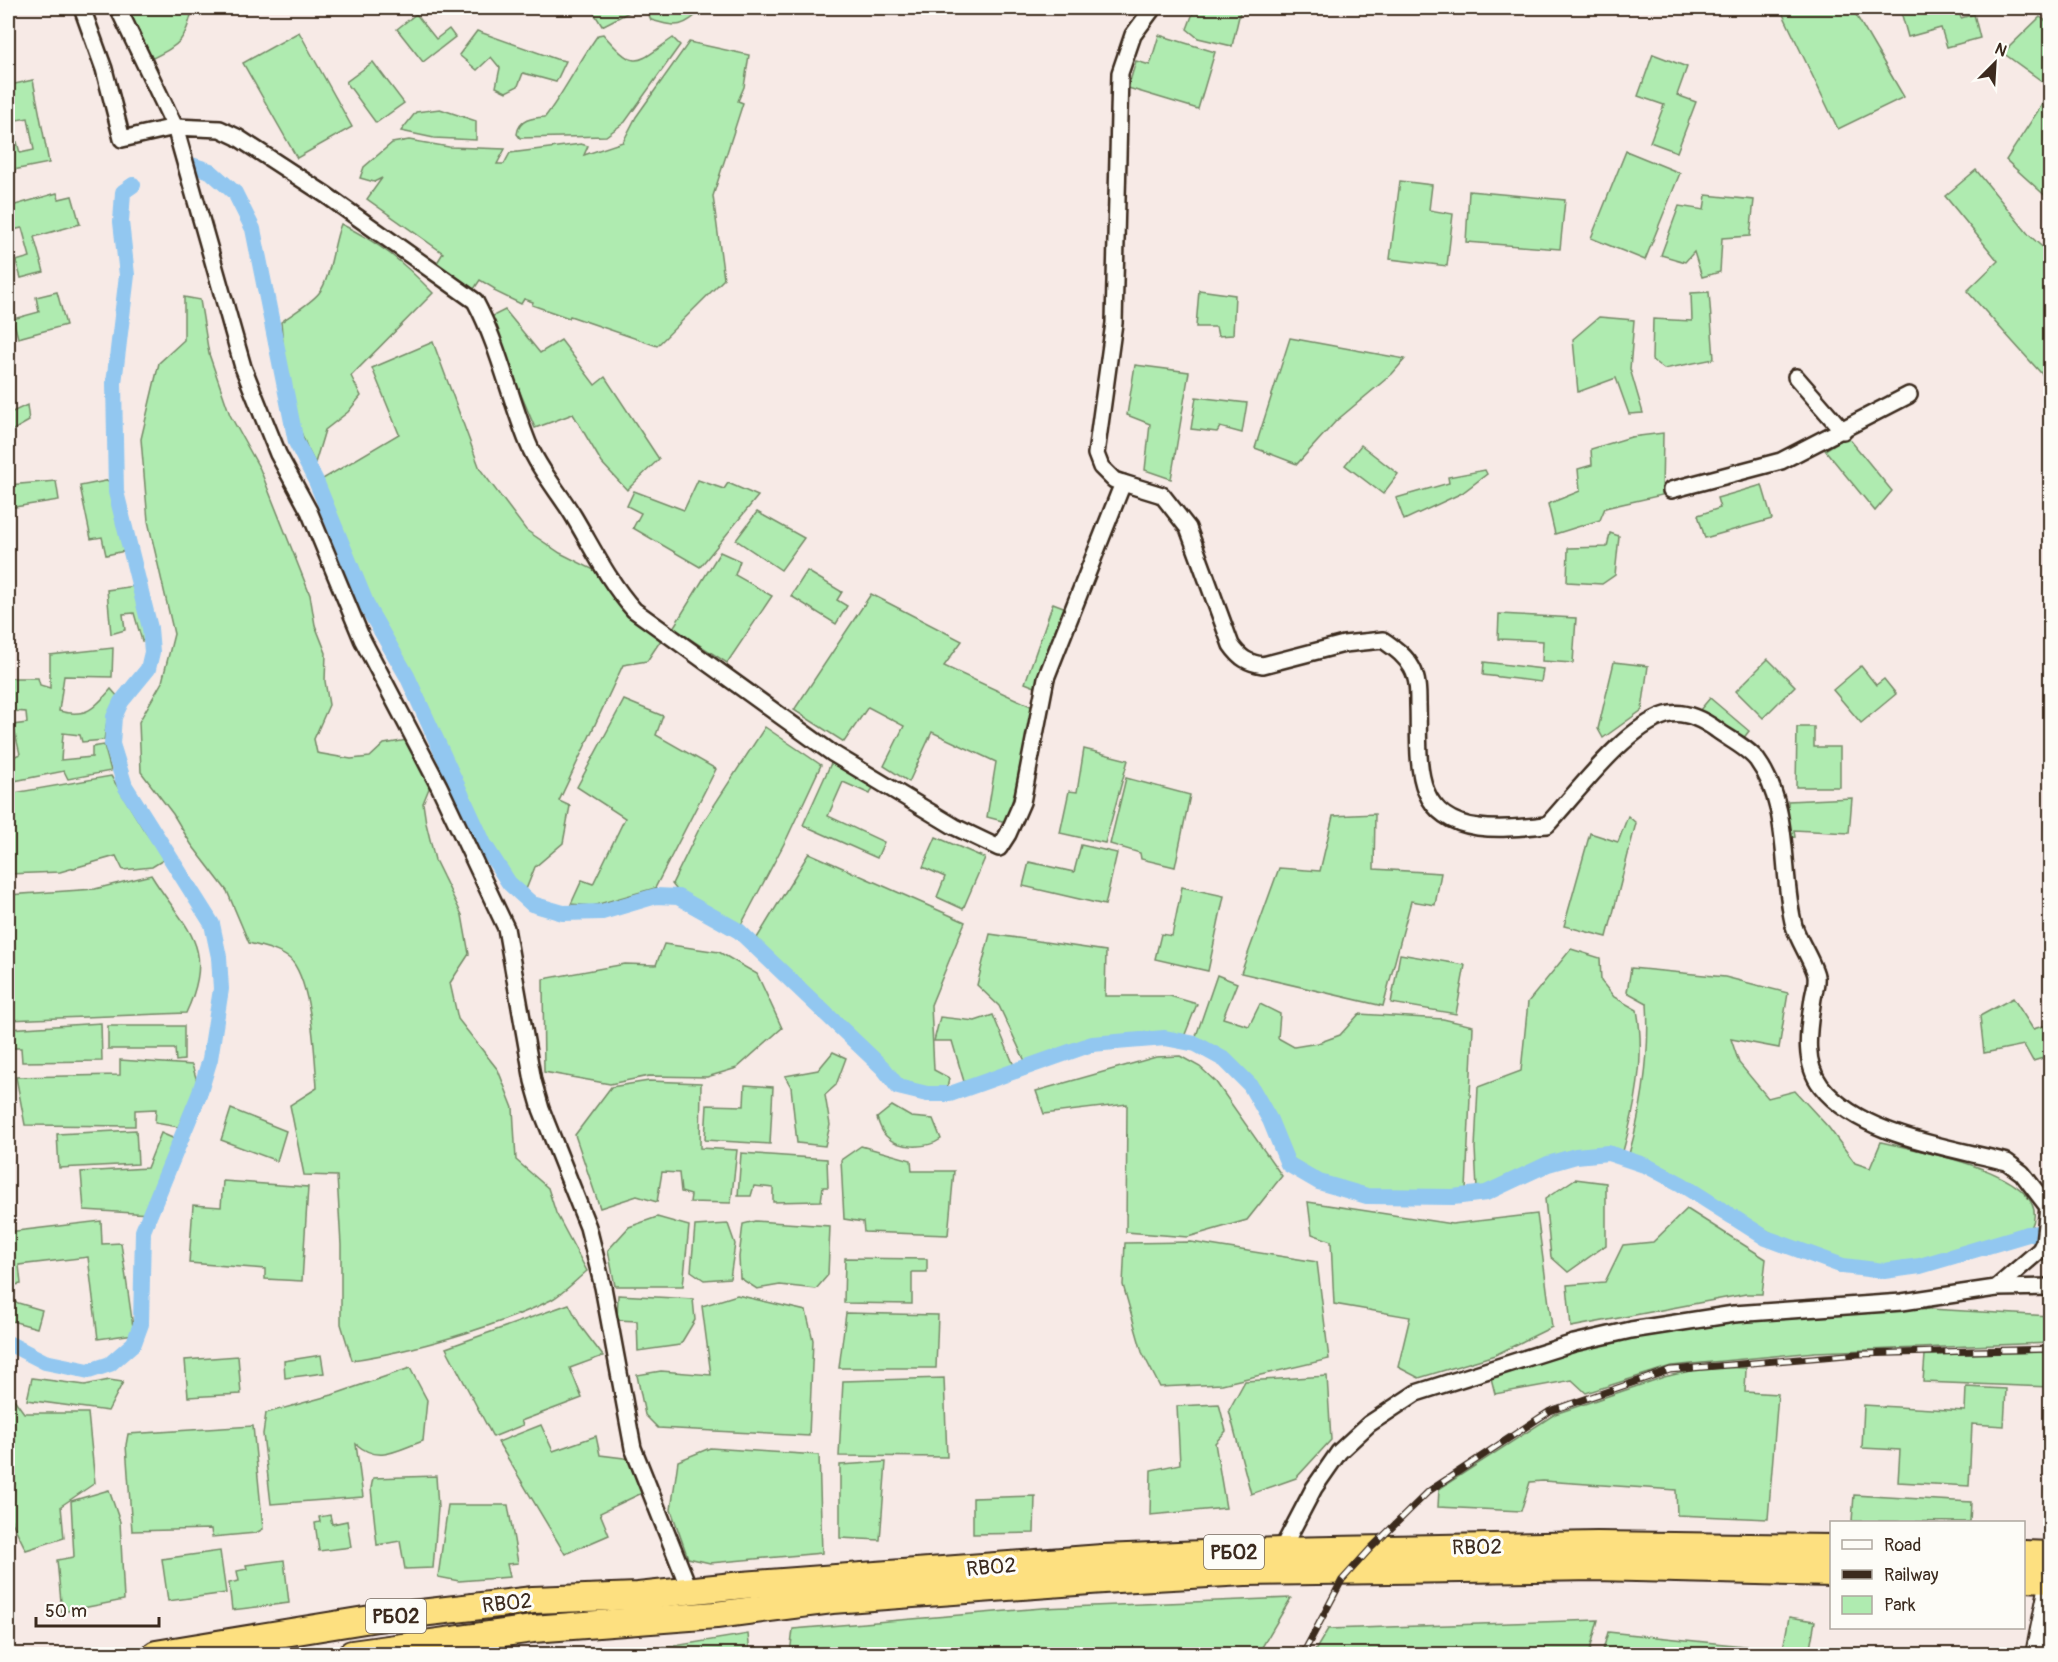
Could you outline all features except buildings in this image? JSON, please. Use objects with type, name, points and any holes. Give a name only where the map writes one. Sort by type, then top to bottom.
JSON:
[{"type":"highway","name":"RB02","points":[[156,1654],[388,1616],[533,1600],[690,1591],[1102,1558],[1281,1551],[1597,1545],[1830,1548]]},
{"type":"highway","points":[[2025,1554],[2050,1555]]},
{"type":"highway","name":"RB02","points":[[352,1654],[533,1629],[630,1623],[762,1610],[832,1600],[1245,1572],[1596,1567],[1830,1573]]},
{"type":"highway","points":[[2025,1578],[2050,1579]]},
{"type":"street","points":[[82,8],[104,69],[122,139],[175,127],[220,129],[237,137],[327,195],[475,301],[487,324],[528,443],[542,470],[573,515],[617,591],[634,610],[832,753],[955,827],[999,848],[1022,802],[1046,678],[1123,483]]},
{"type":"street","points":[[118,8],[175,127],[243,367],[273,443],[309,511],[362,639],[439,786],[506,928],[533,1081],[541,1109],[588,1227],[603,1287],[633,1448],[690,1591]]},
{"type":"street","points":[[1153,8],[1133,35],[1120,73],[1114,323],[1108,376],[1096,441],[1096,454],[1101,467],[1114,480],[1162,495],[1188,528],[1231,645],[1239,656],[1250,663],[1263,665],[1344,644],[1383,640],[1400,651],[1412,669],[1417,686],[1421,784],[1434,806],[1454,820],[1477,827],[1547,825],[1628,737],[1668,714],[1688,715],[1710,725],[1756,758],[1775,791],[1794,926],[1817,975],[1810,1020],[1808,1060],[1820,1085],[1836,1102],[1855,1115],[1891,1132],[2007,1162],[2022,1173],[2048,1207],[2044,1242],[2040,1250],[1996,1288]]},
{"type":"street","points":[[1796,377],[1843,431]]},
{"type":"street","points":[[1671,490],[1781,461],[1909,395]]},
{"type":"street","points":[[1281,1551],[1314,1488],[1339,1452],[1369,1424],[1416,1393],[1574,1343],[1631,1329],[1734,1314],[1902,1302],[1996,1288],[2050,1287]]},
{"type":"street","points":[[2036,1654],[2050,1585]]},
{"type":"green space","points":[[128,8],[193,8],[184,35],[176,45],[151,59]]},
{"type":"green space","points":[[591,8],[637,8],[602,26]]},
{"type":"green space","points":[[646,8],[704,8],[685,23],[674,25],[651,20]]},
{"type":"green space","points":[[1195,8],[1241,8],[1232,46],[1198,38],[1187,29]]},
{"type":"green space","points":[[1780,8],[1852,8],[1904,97],[1838,129]]},
{"type":"green space","points":[[1900,8],[1958,8],[1961,18],[1974,14],[1980,38],[1947,47],[1941,28],[1908,37]]},
{"type":"green space","points":[[416,14],[436,39],[449,29],[455,37],[423,62],[397,29]]},
{"type":"green space","points":[[2040,17],[2049,23],[2050,21],[2050,87],[2003,53]]},
{"type":"green space","points":[[477,31],[566,61],[556,82],[523,73],[518,86],[506,92],[496,87],[500,68],[491,57],[477,70],[459,55]]},
{"type":"green space","points":[[299,32],[352,127],[297,158],[243,63]]},
{"type":"green space","points":[[603,34],[623,55],[637,60],[644,58],[673,38],[680,45],[625,122],[606,136],[520,138],[517,134],[520,125],[531,119],[545,117],[598,35]]},
{"type":"green space","points":[[1159,35],[1215,52],[1198,109],[1128,88],[1136,61],[1150,65]]},
{"type":"green space","points":[[689,42],[749,55],[744,87],[738,101],[743,103],[713,196],[724,279],[657,346],[532,305],[533,302],[524,299],[521,304],[494,291],[495,289],[480,280],[474,289],[435,266],[443,253],[367,199],[382,178],[374,182],[360,178],[364,167],[392,143],[409,140],[449,147],[505,149],[497,164],[504,164],[510,153],[581,144],[588,146],[584,155],[623,142],[636,117]]},
{"type":"green space","points":[[1653,54],[1687,67],[1677,95],[1696,102],[1677,152],[1650,142],[1664,105],[1638,96]]},
{"type":"green space","points":[[373,62],[404,103],[376,123],[346,82]]},
{"type":"green space","points":[[33,80],[49,163],[8,171],[8,144],[17,142],[20,153],[34,150],[28,118],[17,120],[10,85]]},
{"type":"green space","points":[[2043,103],[2050,108],[2050,200],[2006,160]]},
{"type":"green space","points":[[440,109],[476,121],[476,140],[434,138],[401,131],[416,112]]},
{"type":"green space","points":[[1626,151],[1680,173],[1645,260],[1591,238]]},
{"type":"green space","points":[[1976,170],[2029,235],[2050,254],[2050,383],[1967,291],[1998,261],[1945,196]]},
{"type":"green space","points":[[1400,181],[1432,185],[1429,210],[1453,214],[1447,266],[1390,259]]},
{"type":"green space","points":[[1469,191],[1565,200],[1560,249],[1466,242]]},
{"type":"green space","points":[[57,193],[59,199],[72,196],[80,224],[34,237],[44,272],[21,278],[16,261],[30,257],[22,228],[8,231],[8,207]]},
{"type":"green space","points":[[1706,195],[1754,200],[1750,236],[1722,238],[1720,272],[1702,277],[1694,252],[1685,262],[1661,255],[1679,206],[1704,210]]},
{"type":"green space","points":[[341,224],[368,238],[390,254],[433,293],[351,376],[361,396],[348,412],[325,430],[315,463],[300,430],[290,395],[281,322],[311,301],[323,287]]},
{"type":"green space","points":[[1199,290],[1235,295],[1233,335],[1218,336],[1216,327],[1196,327]]},
{"type":"green space","points":[[57,292],[66,325],[18,338],[13,319],[39,312],[36,297]]},
{"type":"green space","points":[[1709,292],[1714,359],[1664,369],[1652,360],[1653,319],[1692,321],[1691,293]]},
{"type":"green space","points":[[184,297],[200,300],[209,354],[230,415],[260,469],[310,595],[315,625],[326,653],[325,681],[329,705],[314,739],[317,753],[351,759],[370,757],[384,744],[407,740],[427,771],[430,786],[423,803],[426,823],[435,860],[462,915],[469,954],[450,983],[458,1019],[498,1070],[513,1108],[516,1160],[548,1188],[556,1213],[587,1271],[556,1297],[530,1310],[454,1337],[352,1360],[341,1324],[341,1245],[337,1176],[304,1175],[290,1105],[317,1088],[311,1022],[299,972],[292,961],[283,955],[249,943],[227,891],[141,772],[139,722],[162,682],[174,634],[148,521],[141,439],[159,363],[184,340]]},
{"type":"green space","points":[[505,310],[540,353],[561,340],[595,385],[605,377],[659,459],[627,490],[602,463],[573,414],[535,428],[489,318]]},
{"type":"green space","points":[[1599,317],[1634,320],[1630,369],[1643,413],[1629,414],[1616,378],[1578,392],[1573,339]]},
{"type":"green space","points":[[1290,338],[1405,359],[1392,374],[1336,421],[1297,464],[1255,448]]},
{"type":"green space","points":[[433,342],[480,469],[526,530],[560,553],[598,572],[663,637],[647,661],[623,665],[559,801],[570,806],[563,843],[535,867],[525,892],[511,879],[488,841],[410,675],[373,608],[321,480],[399,434],[372,368]]},
{"type":"green space","points":[[1135,365],[1189,372],[1171,479],[1145,470],[1150,424],[1127,415]]},
{"type":"green space","points":[[1196,397],[1247,403],[1242,433],[1220,427],[1217,432],[1191,429]]},
{"type":"green space","points":[[27,405],[29,421],[8,433],[8,414]]},
{"type":"green space","points":[[1663,433],[1662,495],[1605,508],[1600,520],[1555,534],[1548,504],[1580,491],[1578,469],[1592,465],[1591,449],[1631,437]]},
{"type":"green space","points":[[1847,436],[1892,491],[1875,511],[1825,450]]},
{"type":"green space","points":[[1361,445],[1398,474],[1383,494],[1345,465]]},
{"type":"green space","points":[[1485,470],[1487,474],[1462,493],[1404,520],[1396,498],[1449,483],[1448,477]]},
{"type":"green space","points":[[111,480],[125,551],[106,555],[102,537],[91,539],[80,486]]},
{"type":"green space","points":[[698,480],[724,489],[728,483],[758,496],[700,567],[633,528],[641,513],[627,506],[634,491],[684,510]]},
{"type":"green space","points":[[56,481],[59,500],[8,508],[8,485]]},
{"type":"green space","points":[[1762,485],[1772,519],[1705,538],[1698,515],[1720,508],[1717,498]]},
{"type":"green space","points":[[757,512],[804,538],[781,570],[736,540]]},
{"type":"green space","points":[[1610,533],[1619,536],[1615,575],[1602,584],[1567,582],[1568,548],[1607,547]]},
{"type":"green space","points":[[720,552],[740,561],[735,575],[772,596],[727,663],[673,628]]},
{"type":"green space","points":[[807,571],[842,592],[837,600],[847,606],[836,624],[791,596]]},
{"type":"green space","points":[[135,586],[149,639],[142,641],[134,613],[123,614],[125,630],[111,634],[107,590]]},
{"type":"green space","points":[[871,594],[962,641],[944,666],[1033,707],[1020,774],[1006,822],[987,817],[996,762],[932,732],[909,782],[884,766],[904,726],[868,707],[844,742],[794,710]]},
{"type":"green space","points":[[1053,603],[1066,608],[1040,689],[1025,683]]},
{"type":"green space","points":[[1499,614],[1576,618],[1573,663],[1542,661],[1543,641],[1498,639]]},
{"type":"green space","points":[[113,648],[112,677],[64,676],[59,711],[76,713],[89,710],[100,702],[111,689],[119,698],[108,715],[104,740],[82,742],[80,735],[63,733],[61,760],[92,757],[92,747],[104,745],[111,771],[68,779],[64,771],[9,782],[8,759],[20,754],[13,725],[27,723],[26,712],[12,711],[10,678],[38,678],[40,685],[50,688],[50,655]]},
{"type":"green space","points":[[1768,659],[1795,686],[1763,718],[1736,691]]},
{"type":"green space","points":[[1484,662],[1543,669],[1541,682],[1483,675]]},
{"type":"green space","points":[[1614,662],[1648,666],[1642,710],[1603,738],[1598,729]]},
{"type":"green space","points":[[1861,666],[1876,685],[1884,679],[1896,694],[1861,723],[1833,690]]},
{"type":"green space","points":[[1710,698],[1749,731],[1740,743],[1700,710]]},
{"type":"green space","points":[[624,700],[663,716],[656,735],[716,769],[655,888],[592,906],[571,904],[582,880],[593,884],[625,818],[577,787]]},
{"type":"green space","points":[[765,727],[821,765],[787,838],[741,925],[680,894],[672,884],[700,827]]},
{"type":"green space","points":[[1797,727],[1814,727],[1814,747],[1840,747],[1840,787],[1796,787]]},
{"type":"green space","points":[[1084,749],[1128,760],[1105,843],[1060,833],[1069,791],[1077,792]]},
{"type":"green space","points":[[832,761],[876,781],[870,794],[843,782],[828,816],[884,842],[877,858],[803,825]]},
{"type":"green space","points":[[111,776],[165,859],[152,867],[123,870],[116,856],[60,872],[8,874],[10,808],[8,794]]},
{"type":"green space","points":[[1126,778],[1190,795],[1175,867],[1141,859],[1140,853],[1110,844]]},
{"type":"green space","points":[[1852,798],[1849,833],[1794,830],[1795,837],[1788,838],[1788,801]]},
{"type":"green space","points":[[1375,814],[1374,869],[1441,873],[1435,905],[1411,901],[1383,1006],[1241,973],[1279,868],[1320,871],[1333,816]]},
{"type":"green space","points":[[1628,816],[1636,823],[1607,937],[1564,926],[1590,833],[1618,842]]},
{"type":"green space","points":[[936,837],[985,858],[963,909],[937,897],[945,877],[923,867]]},
{"type":"green space","points":[[1081,845],[1117,853],[1105,905],[1023,886],[1029,862],[1074,872]]},
{"type":"green space","points":[[809,853],[965,922],[931,1005],[934,1070],[949,1078],[947,1089],[943,1092],[918,1090],[899,1081],[776,962],[757,938]]},
{"type":"green space","points":[[151,875],[185,924],[198,953],[199,970],[186,1013],[8,1020],[8,895],[95,889]]},
{"type":"green space","points":[[1182,887],[1224,896],[1208,971],[1155,959],[1161,934],[1172,936]]},
{"type":"green space","points":[[990,934],[1106,951],[1105,996],[1170,996],[1197,1004],[1184,1037],[1122,1036],[1064,1048],[1025,1061],[999,1006],[977,985]]},
{"type":"green space","points":[[664,944],[719,952],[757,974],[782,1028],[737,1068],[707,1077],[649,1076],[610,1084],[544,1072],[543,979],[625,964],[656,965]]},
{"type":"green space","points":[[1571,949],[1600,958],[1601,981],[1614,997],[1637,1010],[1640,1065],[1631,1120],[1622,1155],[1605,1151],[1569,1154],[1534,1167],[1485,1190],[1477,1190],[1475,1148],[1478,1087],[1521,1071],[1528,1002]]},
{"type":"green space","points":[[1400,954],[1465,965],[1456,1014],[1391,1003]]},
{"type":"green space","points":[[1631,968],[1725,977],[1788,993],[1779,1048],[1731,1039],[1739,1063],[1768,1098],[1795,1091],[1829,1128],[1855,1163],[1870,1168],[1881,1142],[1950,1158],[2004,1179],[2024,1192],[2034,1209],[2031,1228],[1922,1260],[1885,1265],[1846,1262],[1826,1257],[1789,1242],[1736,1213],[1671,1172],[1629,1154],[1644,1079],[1648,1022],[1647,1003],[1627,992]]},
{"type":"green space","points":[[1217,975],[1237,983],[1223,1018],[1249,1026],[1260,1004],[1280,1014],[1278,1038],[1294,1047],[1318,1043],[1340,1035],[1359,1014],[1443,1019],[1473,1026],[1466,1190],[1368,1192],[1321,1179],[1292,1158],[1253,1081],[1228,1058],[1195,1039]]},
{"type":"green space","points":[[2013,998],[2033,1029],[2050,1024],[2050,1056],[2033,1061],[2024,1045],[1984,1053],[1980,1016]]},
{"type":"green space","points":[[993,1015],[1015,1068],[965,1085],[952,1041],[934,1041],[940,1017],[975,1021]]},
{"type":"green space","points":[[101,1023],[102,1061],[22,1062],[21,1048],[8,1048],[8,1029]]},
{"type":"green space","points":[[108,1026],[184,1026],[184,1060],[176,1061],[175,1049],[108,1049]]},
{"type":"green space","points":[[833,1052],[846,1058],[836,1085],[825,1095],[830,1125],[825,1146],[797,1143],[791,1087],[785,1076],[818,1070]]},
{"type":"green space","points":[[1180,1056],[1200,1067],[1216,1082],[1282,1176],[1247,1220],[1188,1237],[1126,1232],[1127,1104],[1044,1114],[1036,1091],[1156,1057]]},
{"type":"green space","points":[[120,1060],[192,1065],[198,1084],[178,1127],[155,1123],[156,1109],[135,1110],[135,1126],[25,1125],[16,1077],[120,1075]]},
{"type":"green space","points":[[649,1081],[701,1083],[700,1148],[737,1150],[731,1203],[690,1202],[691,1195],[681,1192],[679,1173],[662,1172],[657,1202],[637,1196],[600,1208],[575,1135],[611,1087]]},
{"type":"green space","points":[[745,1085],[773,1087],[770,1144],[705,1140],[707,1105],[744,1106]]},
{"type":"green space","points":[[892,1106],[911,1117],[933,1119],[941,1139],[921,1146],[905,1145],[891,1140],[883,1132],[877,1118]]},
{"type":"green space","points":[[231,1109],[286,1131],[277,1161],[221,1140]]},
{"type":"green space","points":[[136,1130],[138,1164],[59,1168],[57,1134]]},
{"type":"green space","points":[[161,1133],[177,1140],[160,1178],[150,1214],[84,1210],[81,1172],[147,1168]]},
{"type":"green space","points":[[861,1146],[911,1160],[912,1171],[954,1171],[948,1235],[864,1232],[863,1222],[844,1219],[841,1160]]},
{"type":"green space","points":[[741,1153],[827,1159],[828,1187],[823,1187],[821,1201],[773,1202],[773,1188],[754,1186],[751,1196],[738,1196]]},
{"type":"green space","points":[[1575,1179],[1606,1183],[1606,1245],[1568,1272],[1551,1257],[1545,1199]]},
{"type":"green space","points":[[223,1181],[308,1187],[302,1281],[265,1279],[265,1269],[189,1263],[193,1205],[221,1207]]},
{"type":"green space","points":[[1308,1202],[1452,1224],[1537,1214],[1552,1327],[1495,1355],[1419,1378],[1398,1367],[1410,1317],[1334,1304],[1331,1241],[1312,1234]]},
{"type":"green space","points":[[1687,1209],[1766,1259],[1762,1294],[1746,1294],[1571,1327],[1567,1285],[1605,1282],[1623,1245],[1653,1242]]},
{"type":"green space","points":[[657,1217],[689,1226],[683,1286],[615,1286],[608,1250],[629,1227]]},
{"type":"green space","points":[[101,1221],[102,1244],[121,1243],[134,1334],[98,1339],[88,1257],[19,1265],[21,1284],[8,1286],[8,1232]]},
{"type":"green space","points":[[755,1221],[830,1226],[828,1275],[816,1289],[780,1285],[757,1289],[740,1278],[739,1257],[743,1224]]},
{"type":"green space","points":[[728,1224],[735,1244],[730,1278],[704,1280],[691,1271],[695,1226]]},
{"type":"green space","points":[[1191,1242],[1317,1262],[1329,1359],[1222,1384],[1160,1387],[1142,1352],[1123,1285],[1125,1243]]},
{"type":"green space","points":[[845,1258],[927,1259],[927,1272],[912,1272],[912,1304],[844,1303]]},
{"type":"green space","points":[[618,1295],[693,1299],[695,1320],[680,1345],[638,1351],[637,1321],[617,1320]]},
{"type":"green space","points":[[737,1295],[806,1311],[813,1340],[809,1436],[658,1428],[645,1415],[637,1375],[661,1371],[711,1375],[702,1306]]},
{"type":"green space","points":[[8,1300],[42,1310],[37,1328],[8,1320]]},
{"type":"green space","points":[[569,1304],[581,1327],[603,1356],[570,1368],[582,1398],[521,1421],[523,1425],[493,1437],[446,1348]]},
{"type":"green space","points":[[1862,1305],[2050,1316],[2050,1343],[1815,1352],[1671,1366],[1586,1393],[1572,1380],[1495,1394],[1490,1374],[1624,1336],[1733,1318]]},
{"type":"green space","points":[[846,1313],[938,1315],[936,1368],[839,1368]]},
{"type":"green space","points":[[2050,1352],[2050,1387],[1923,1382],[1925,1355]]},
{"type":"green space","points":[[321,1355],[324,1373],[285,1378],[284,1361]]},
{"type":"green space","points":[[238,1356],[241,1394],[188,1397],[185,1360]]},
{"type":"green space","points":[[1707,1367],[1746,1368],[1745,1392],[1778,1394],[1768,1519],[1677,1515],[1676,1490],[1543,1481],[1530,1482],[1521,1511],[1438,1507],[1439,1489],[1555,1414],[1664,1377]]},
{"type":"green space","points":[[410,1368],[427,1400],[423,1441],[380,1454],[364,1450],[356,1444],[363,1497],[271,1504],[263,1434],[266,1413],[332,1395]]},
{"type":"green space","points":[[1327,1376],[1331,1440],[1296,1478],[1251,1494],[1229,1410],[1245,1381]]},
{"type":"green space","points":[[32,1378],[85,1385],[109,1380],[123,1382],[108,1411],[27,1400]]},
{"type":"green space","points":[[944,1378],[947,1457],[839,1456],[843,1381]]},
{"type":"green space","points":[[1966,1387],[2006,1389],[2004,1426],[1972,1424],[1969,1486],[1898,1482],[1900,1450],[1862,1448],[1864,1405],[1965,1411]]},
{"type":"green space","points":[[8,1391],[24,1413],[88,1413],[95,1483],[61,1506],[64,1538],[26,1550],[8,1514]]},
{"type":"green space","points":[[1219,1404],[1226,1431],[1215,1443],[1226,1508],[1150,1515],[1151,1470],[1180,1464],[1177,1406]]},
{"type":"green space","points":[[541,1425],[553,1451],[596,1436],[600,1455],[632,1459],[644,1492],[600,1513],[609,1535],[565,1554],[498,1442]]},
{"type":"green space","points":[[253,1426],[263,1529],[256,1533],[212,1537],[211,1529],[132,1531],[126,1445],[128,1434]]},
{"type":"green space","points":[[710,1448],[819,1455],[822,1553],[710,1563],[688,1558],[671,1510],[678,1461]]},
{"type":"green space","points":[[886,1462],[880,1540],[840,1538],[840,1465]]},
{"type":"green space","points":[[436,1476],[438,1508],[433,1568],[405,1569],[400,1541],[377,1545],[371,1488],[373,1478]]},
{"type":"green space","points":[[109,1490],[120,1522],[124,1600],[62,1612],[57,1560],[74,1557],[71,1501]]},
{"type":"green space","points":[[1854,1495],[1971,1502],[1970,1521],[1852,1521]]},
{"type":"green space","points":[[1035,1496],[1034,1533],[973,1534],[973,1498]]},
{"type":"green space","points":[[448,1505],[508,1505],[518,1563],[507,1564],[510,1577],[459,1581],[438,1577]]},
{"type":"green space","points":[[330,1515],[332,1524],[347,1521],[351,1547],[319,1551],[315,1523],[320,1522],[319,1517]]},
{"type":"green space","points":[[220,1551],[226,1593],[168,1601],[162,1559]]},
{"type":"green space","points":[[284,1560],[289,1603],[232,1610],[229,1583],[239,1581],[237,1571],[247,1569],[246,1565]]},
{"type":"green space","points":[[1291,1598],[1258,1654],[790,1654],[793,1629],[1042,1608]]},
{"type":"green space","points":[[1789,1617],[1815,1621],[1809,1654],[1782,1654]]},
{"type":"green space","points":[[1598,1620],[1589,1654],[1313,1654],[1328,1629]]},
{"type":"green space","points":[[1608,1632],[1772,1649],[1771,1654],[1602,1654]]},
{"type":"green space","points":[[748,1634],[750,1654],[625,1654]]},
{"type":"waterway","points":[[191,165],[210,171],[235,193],[253,229],[296,442],[316,481],[369,610],[407,676],[484,844],[509,883],[532,904],[563,913],[602,912],[656,896],[678,897],[739,931],[884,1069],[898,1087],[927,1094],[950,1094],[1092,1044],[1165,1038],[1196,1044],[1225,1060],[1250,1085],[1270,1120],[1288,1164],[1319,1182],[1367,1196],[1453,1197],[1486,1193],[1548,1164],[1576,1156],[1608,1153],[1647,1166],[1681,1184],[1766,1238],[1843,1266],[1884,1271],[1920,1266],[2028,1234],[2050,1232]]},
{"type":"waterway","points":[[8,1343],[45,1362],[89,1371],[110,1364],[134,1343],[141,1324],[143,1231],[199,1095],[210,1059],[221,989],[219,957],[212,924],[125,786],[112,744],[114,717],[121,702],[148,669],[152,652],[150,628],[116,492],[114,383],[127,275],[121,222],[123,192],[133,185]]},
{"type":"railway","points":[[1303,1654],[1342,1580],[1370,1549],[1429,1491],[1550,1411],[1670,1370],[1858,1354],[2050,1349]]}]
